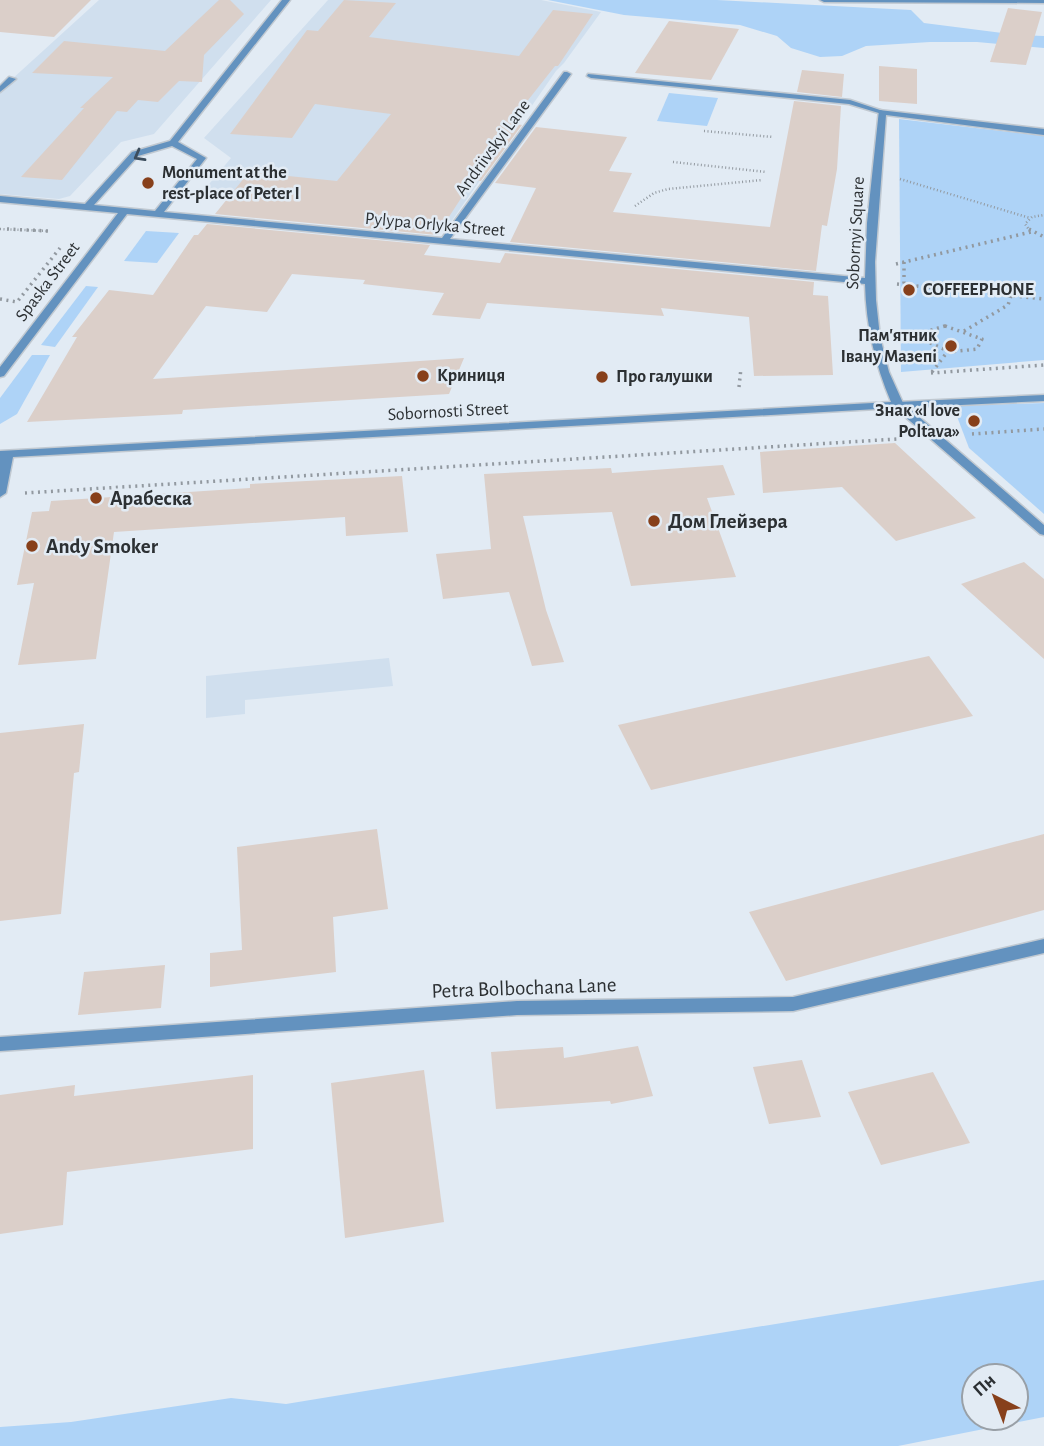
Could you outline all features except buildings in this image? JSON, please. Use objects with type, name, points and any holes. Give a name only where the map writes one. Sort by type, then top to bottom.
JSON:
[{"type":"street","points":[[88,207],[135,154],[173,143],[286,0]]},
{"type":"street","points":[[824,0],[1044,1]]},
{"type":"street","name":"Andriivskyi Lane","points":[[444,241],[567,74]]},
{"type":"street","points":[[591,76],[850,102],[882,112],[1044,132]]},
{"type":"street","points":[[0,90],[12,79]]},
{"type":"street","name":"Sobornyi Square","points":[[882,112],[868,281],[883,378],[898,405],[1044,531]]},
{"type":"street","points":[[157,214],[202,158],[173,143]]},
{"type":"street","name":"Pylypa Orlyka Street","points":[[0,199],[868,281]]},
{"type":"street","name":"Spaska Street","points":[[0,374],[124,211]]},
{"type":"street","name":"Sobornosti Street","points":[[4,454],[1044,398]]},
{"type":"street","points":[[0,493],[4,454]]},
{"type":"street","name":"Petra Bolbochana Lane","points":[[0,1044],[517,1008],[793,1004],[1044,946]]},
{"type":"path","points":[[704,131],[773,137]]},
{"type":"path","points":[[673,162],[766,172]]},
{"type":"path","points":[[899,179],[1030,218],[1044,215]]},
{"type":"path","points":[[635,206],[654,193],[668,189],[762,180]]},
{"type":"path","points":[[1030,218],[1025,224],[1031,232],[1044,237]]},
{"type":"path","points":[[0,229],[60,231]]},
{"type":"path","points":[[891,265],[1031,232]]},
{"type":"path","points":[[0,299],[17,302],[66,241]]},
{"type":"path","points":[[904,262],[904,285]]},
{"type":"path","points":[[868,281],[1044,299]]},
{"type":"path","points":[[964,331],[1008,305],[1011,296]]},
{"type":"path","points":[[945,327],[964,331],[982,338],[978,349],[961,353],[935,349],[926,341],[928,331],[945,327]]},
{"type":"path","points":[[948,351],[931,373],[1044,365]]},
{"type":"path","points":[[739,387],[741,368]]},
{"type":"path","points":[[24,493],[1044,429]]},
{"type":"shaded area","points":[[99,0],[271,0],[154,134],[121,142],[70,196],[59,199],[0,194],[0,90]]},
{"type":"shaded area","points":[[328,0],[541,0],[601,12],[556,71],[451,222],[199,196],[231,158],[204,138]]},
{"type":"shaded area","points":[[548,0],[717,0],[911,10],[924,23],[1044,36],[1044,48],[977,42],[930,42],[866,46],[842,56],[820,57],[791,48],[777,36],[740,25],[624,15]]},
{"type":"shaded area","points":[[669,93],[718,98],[707,126],[657,121]]},
{"type":"shaded area","points":[[899,119],[1044,136],[1044,360],[901,372]]},
{"type":"shaded area","points":[[146,231],[179,233],[157,263],[124,261]]},
{"type":"shaded area","points":[[86,286],[98,287],[55,347],[41,345]]},
{"type":"shaded area","points":[[32,355],[50,355],[17,414],[0,424],[0,398]]},
{"type":"shaded area","points":[[1044,403],[1044,514],[969,448],[953,406]]},
{"type":"shaded area","points":[[389,658],[393,686],[245,700],[245,714],[206,718],[206,676]]},
{"type":"shaded area","points":[[1044,1280],[1044,1417],[1030,1420],[1030,1362],[960,1362],[960,1432],[968,1432],[898,1446],[0,1446],[0,1427],[71,1422],[231,1398],[286,1404]]},
{"type":"place","name":"Monument at the rest-place of Peter I","points":[[148,183]]},
{"type":"place","name":"COFFEEPHONE","points":[[909,290]]},
{"type":"place","name":"Пам'ятник Івану Мазепі","points":[[951,346]]},
{"type":"place","name":"Криниця","points":[[423,376]]},
{"type":"place","name":"Про галушки","points":[[602,377]]},
{"type":"place","name":"Знак «I love Poltava»","points":[[974,421]]},
{"type":"place","name":"Арабеска","points":[[96,498]]},
{"type":"place","name":"Дом Глейзера","points":[[654,521]]},
{"type":"place","name":"Andy Smoker","points":[[32,546]]}]
